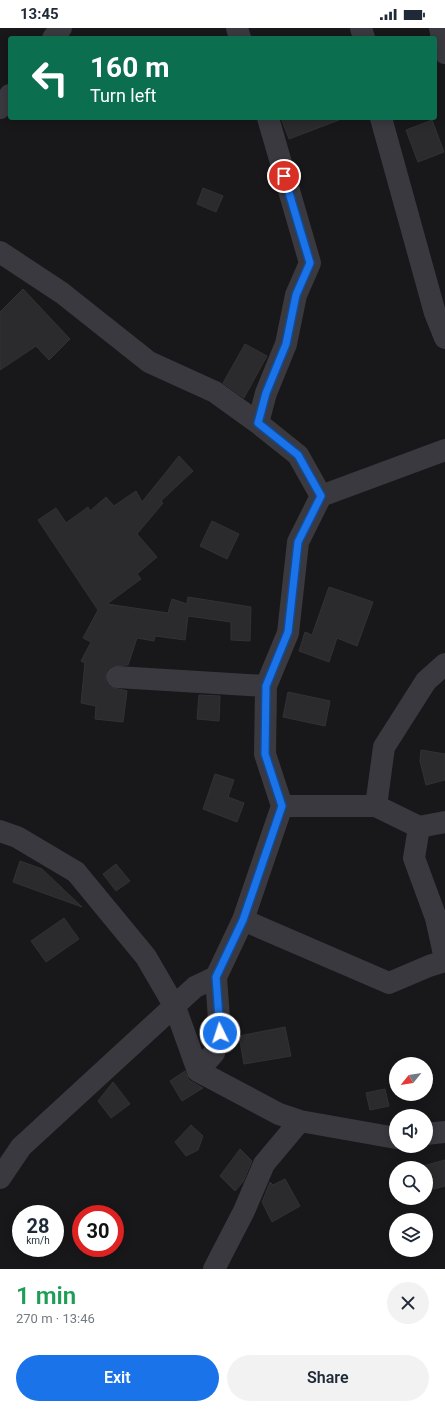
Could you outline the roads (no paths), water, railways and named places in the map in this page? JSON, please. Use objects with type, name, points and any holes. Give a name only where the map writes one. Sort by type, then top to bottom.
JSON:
[{"type":"street","points":[[55,36],[61,28]]},
{"type":"street","points":[[440,28],[445,54]]},
{"type":"street","points":[[0,108],[8,98]]},
{"type":"street","points":[[258,423],[266,393],[286,344],[296,295],[310,263],[269,120]]},
{"type":"street","points":[[382,120],[435,313],[445,338]]},
{"type":"street","points":[[0,252],[62,293],[149,362],[216,392],[258,423],[298,455],[321,496]]},
{"type":"street","points":[[198,1071],[214,1053],[220,1033],[216,977],[243,920],[282,806],[265,754],[266,686],[288,632],[298,542],[321,496],[445,450]]},
{"type":"street","points":[[376,806],[384,746],[426,681],[445,664]]},
{"type":"street","points":[[117,677],[266,686]]},
{"type":"street","points":[[282,806],[376,806],[419,827],[445,822]]},
{"type":"street","points":[[243,920],[389,983],[445,960],[436,918],[414,858],[419,827]]},
{"type":"street","points":[[0,831],[17,837],[76,872],[146,957],[175,1007],[198,1071],[279,1114],[300,1121],[389,1137]]},
{"type":"street","points":[[0,1178],[21,1147],[195,987],[216,977]]},
{"type":"street","points":[[214,1269],[244,1211],[264,1164],[300,1121]]},
{"type":"street","points":[[433,1133],[445,1132]]}]
